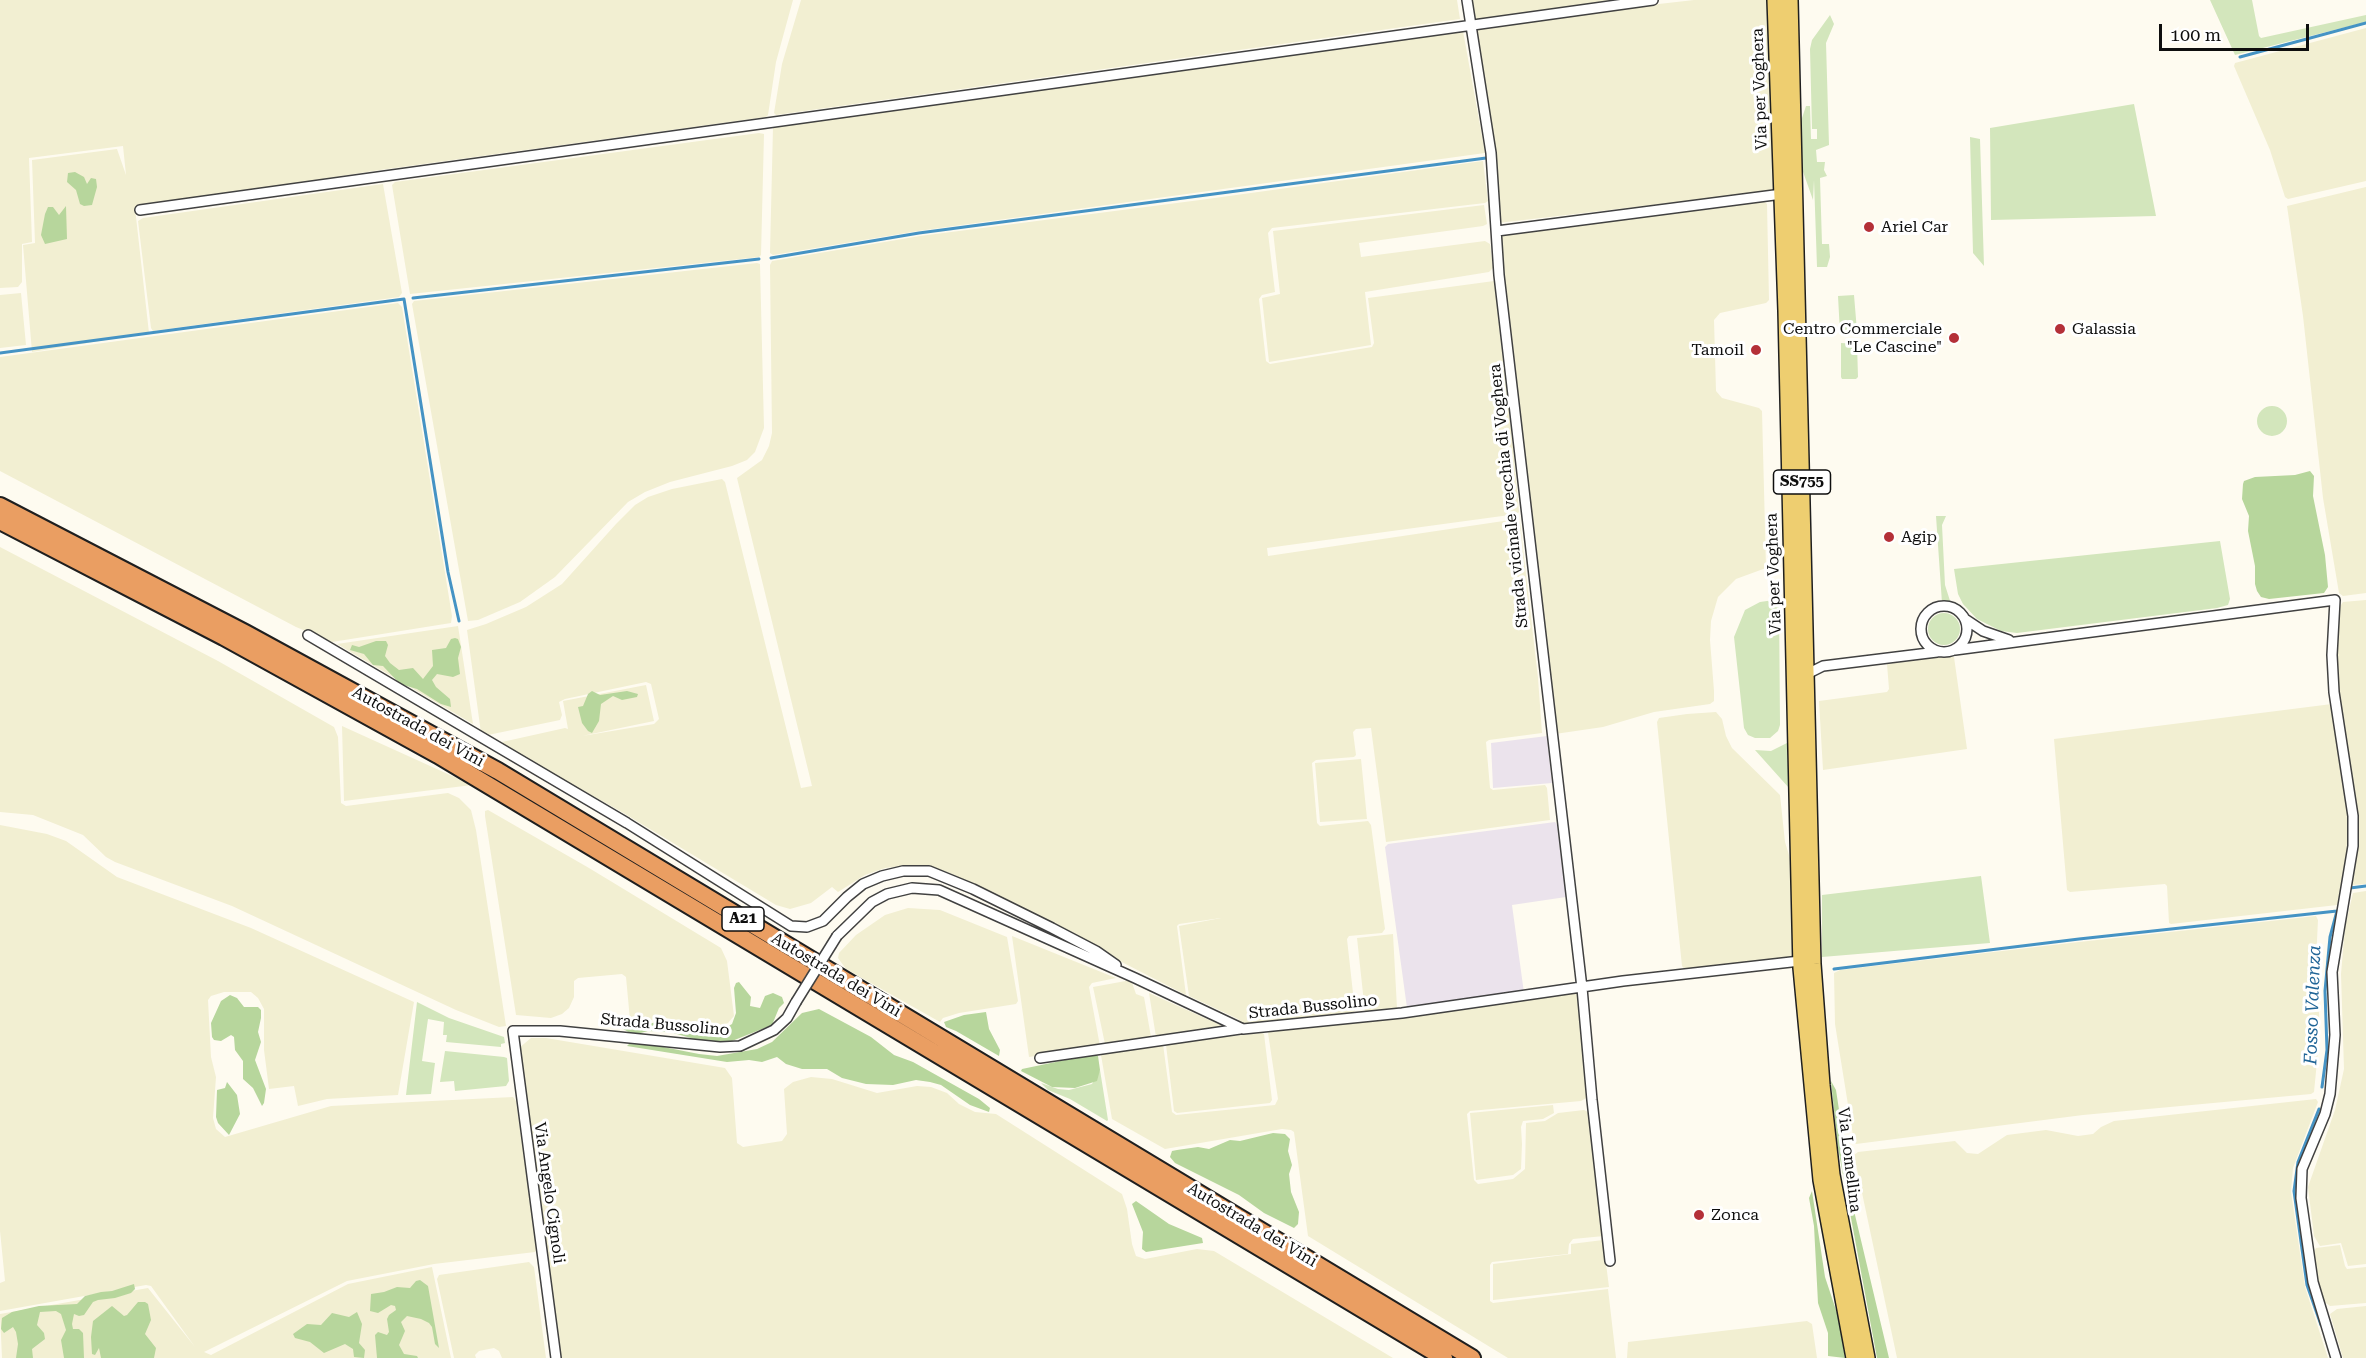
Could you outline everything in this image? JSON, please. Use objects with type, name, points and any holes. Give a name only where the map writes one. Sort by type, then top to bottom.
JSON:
[{"type":"highway","name":"Autostrada dei Vini","points":[[0,506],[245,633],[498,771],[1472,1358]]},
{"type":"highway","name":"Autostrada dei Vini","points":[[0,521],[224,637],[447,760],[1444,1358]]},
{"type":"main road","name":"Via per Voghera","points":[[1775,0],[1805,964]]},
{"type":"main road","name":"Via per Voghera","points":[[1790,0],[1807,674],[1805,964]]},
{"type":"main road","name":"Via Lomellina","points":[[1805,964],[1821,1180],[1854,1358]]},
{"type":"main road","name":"Via Lomellina","points":[[1805,964],[1832,1175],[1867,1358]]},
{"type":"street","name":"Strada vicinale vecchia di Voghera","points":[[1467,0],[1491,153],[1499,275],[1582,988],[1610,1261]]},
{"type":"street","points":[[140,210],[1653,0]]},
{"type":"street","points":[[1497,231],[1782,194]]},
{"type":"street","points":[[1807,674],[1823,666],[2335,600],[2332,656],[2334,692],[2353,816],[2353,846],[2332,972],[2335,1035],[2330,1094],[2325,1114],[2302,1169],[2301,1198],[2313,1282],[2336,1358]]},
{"type":"street","points":[[1940,652],[1927,645],[1922,635],[1922,622],[1932,609],[1947,606],[1954,608],[1983,631],[2014,641]]},
{"type":"street","points":[[1955,650],[1965,640],[1967,626],[1965,619]]},
{"type":"street","points":[[308,635],[627,823],[791,926],[807,927],[823,921],[863,884],[882,876],[903,871],[929,871],[964,885],[1052,928],[1096,951],[1136,978]]},
{"type":"street","name":"Strada Bussolino","points":[[513,1031],[560,1030],[720,1047],[740,1046],[774,1030],[787,1018],[837,936],[872,902],[887,894],[912,888],[939,890],[1136,978],[1243,1029],[1402,1013],[1582,988],[1805,964]]},
{"type":"street","points":[[1040,1058],[1243,1029]]},
{"type":"street","name":"Via Angelo Cignoli","points":[[513,1031],[556,1358]]},
{"type":"shaded area","points":[[0,0],[793,0],[776,62],[766,117],[380,170],[135,208],[149,333],[32,352],[23,245],[35,243],[32,160],[117,149],[126,175],[123,146],[29,158],[32,242],[22,244],[22,282],[18,287],[0,288]]},
{"type":"shaded area","points":[[801,0],[1457,0],[1460,19],[776,115],[774,113],[782,64]]},
{"type":"shaded area","points":[[1469,0],[1633,0],[1474,22]]},
{"type":"shaded area","points":[[1694,0],[1770,0],[1776,187],[1772,191],[1498,223],[1474,25]]},
{"type":"shaded area","points":[[2366,28],[2366,181],[2288,199],[2285,197],[2270,150],[2234,66],[2235,63]]},
{"type":"shaded area","points":[[1463,31],[1485,153],[918,231],[773,255],[770,253],[773,127],[777,125]]},
{"type":"shaded area","points":[[764,134],[761,255],[759,257],[410,294],[392,185],[395,182]]},
{"type":"shaded area","points":[[1483,161],[1488,201],[1485,203],[1272,228],[1268,233],[1275,292],[1262,295],[1259,299],[1266,361],[1270,364],[1372,347],[1374,343],[1368,298],[1494,281],[1519,512],[1267,548],[1268,556],[1517,519],[1520,522],[1538,678],[1542,733],[1486,742],[1490,788],[1493,790],[1545,785],[1550,820],[1386,842],[1371,728],[1356,729],[1353,732],[1356,755],[1354,757],[1316,760],[1312,763],[1317,823],[1320,826],[1368,821],[1371,825],[1385,929],[1382,933],[1349,936],[1347,939],[1355,1011],[1352,1013],[1248,1025],[1241,1024],[1238,1019],[1189,996],[1179,926],[1221,918],[1177,926],[1186,995],[1112,957],[1076,934],[950,873],[931,867],[885,868],[865,875],[838,892],[832,887],[811,903],[790,909],[776,905],[620,811],[505,747],[502,742],[568,729],[563,701],[646,685],[654,721],[582,736],[654,724],[659,719],[651,684],[646,682],[565,699],[559,702],[562,715],[560,720],[488,735],[481,733],[467,630],[526,607],[562,584],[616,524],[635,505],[648,497],[672,489],[722,479],[725,482],[801,788],[812,786],[737,478],[762,460],[772,433],[770,265],[772,261],[920,236]]},
{"type":"shaded area","points":[[383,184],[402,293],[399,297],[153,331],[151,328],[138,221],[143,218]]},
{"type":"shaded area","points":[[2366,187],[2366,593],[2343,596],[2339,593],[2323,498],[2303,316],[2287,206]]},
{"type":"shaded area","points":[[1764,201],[1767,204],[1769,300],[1766,303],[1720,313],[1714,320],[1716,391],[1722,398],[1759,408],[1762,411],[1766,568],[1736,579],[1718,597],[1711,621],[1710,640],[1714,701],[1710,704],[1654,712],[1603,727],[1555,734],[1501,276],[1500,233]]},
{"type":"shaded area","points":[[1484,205],[1487,224],[1483,226],[1359,243],[1361,257],[1485,241],[1490,244],[1493,268],[1489,272],[1365,292],[1371,345],[1269,362],[1262,298],[1280,294],[1273,231]]},
{"type":"shaded area","points":[[760,264],[764,428],[755,452],[747,460],[732,466],[670,482],[628,502],[555,577],[520,602],[478,620],[468,621],[412,304],[414,301]]},
{"type":"shaded area","points":[[21,293],[26,345],[0,348],[0,295]]},
{"type":"shaded area","points":[[398,303],[402,307],[452,616],[451,623],[332,642],[296,627],[0,471],[0,357]]},
{"type":"shaded area","points":[[0,547],[218,661],[334,727],[338,737],[341,803],[346,806],[448,793],[459,798],[471,810],[476,830],[506,1026],[499,1027],[456,1010],[232,906],[115,862],[106,857],[83,835],[33,815],[0,812]]},
{"type":"shaded area","points":[[2366,600],[2366,884],[2351,885],[2353,868],[2335,656],[2339,608],[2343,602]]},
{"type":"shaded area","points":[[458,626],[473,724],[337,644]]},
{"type":"shaded area","points":[[1954,657],[1967,749],[1823,770],[1819,701],[1887,692],[1889,689],[1887,664]]},
{"type":"shaded area","points":[[2332,704],[2348,815],[2346,869],[2337,905],[2171,924],[2169,923],[2165,884],[2070,892],[2067,890],[2054,739]]},
{"type":"shaded area","points":[[1716,712],[1722,719],[1732,748],[1780,795],[1785,842],[1792,865],[1796,953],[1793,958],[1686,971],[1682,966],[1657,722],[1659,718]]},
{"type":"shaded area","points":[[342,726],[472,785],[344,801]]},
{"type":"shaded area","points":[[1547,736],[1552,783],[1493,788],[1491,743]]},
{"type":"shaded area","points":[[1361,759],[1367,819],[1320,822],[1315,763]]},
{"type":"shaded area","points":[[488,810],[721,948],[727,961],[734,1016],[728,1023],[722,1025],[662,1018],[635,1023],[630,1020],[626,977],[622,974],[578,978],[574,981],[574,997],[569,1008],[562,1014],[551,1018],[516,1015],[485,816],[485,811]]},
{"type":"shaded area","points":[[1555,822],[1566,897],[1512,905],[1524,993],[1407,1008],[1385,847],[1388,844]]},
{"type":"shaded area","points":[[0,825],[47,834],[66,841],[117,877],[251,928],[414,1002],[398,1095],[327,1099],[298,1106],[294,1086],[269,1089],[264,1050],[264,1009],[258,998],[251,992],[224,992],[211,996],[208,1000],[211,1057],[216,1077],[213,1118],[216,1129],[225,1137],[331,1106],[513,1097],[516,1101],[537,1249],[535,1252],[434,1264],[347,1281],[204,1352],[211,1355],[348,1284],[432,1267],[451,1358],[2,1358],[0,1314],[148,1288],[195,1347],[151,1286],[146,1285],[0,1311],[0,1283],[5,1281],[0,1231]]},
{"type":"shaded area","points":[[2366,891],[2366,1264],[2348,1266],[2341,1243],[2320,1246],[2314,1236],[2308,1187],[2335,1110],[2344,1069],[2341,974],[2345,927],[2353,893]]},
{"type":"shaded area","points":[[908,908],[940,910],[1007,937],[1018,1001],[1016,1004],[959,1013],[943,1018],[940,1022],[846,969],[838,958],[839,953],[856,935],[885,915]]},
{"type":"shaded area","points":[[2316,916],[2318,920],[2316,961],[2320,1031],[2314,1092],[2311,1094],[2083,1115],[1856,1144],[1854,1142],[1835,1024],[1834,973],[1840,970]]},
{"type":"shaded area","points":[[1393,934],[1397,1008],[1365,1012],[1357,938]]},
{"type":"shaded area","points":[[1012,936],[1116,978],[1092,983],[1089,987],[1100,1046],[1029,1057]]},
{"type":"shaded area","points":[[1131,980],[1136,994],[1144,997],[1151,1037],[1105,1044],[1093,987]]},
{"type":"shaded area","points":[[1149,993],[1225,1027],[1156,1037]]},
{"type":"shaded area","points":[[1576,993],[1588,1097],[1581,1101],[1470,1111],[1467,1114],[1474,1180],[1478,1184],[1513,1179],[1525,1169],[1526,1123],[1545,1121],[1558,1113],[1584,1110],[1590,1113],[1604,1236],[1573,1239],[1569,1244],[1568,1254],[1492,1262],[1490,1265],[1490,1301],[1493,1303],[1608,1289],[1616,1358],[1508,1358],[1308,1236],[1294,1132],[1291,1130],[1282,1129],[1165,1149],[1112,1119],[1102,1052],[1163,1044],[1172,1112],[1176,1115],[1275,1105],[1278,1099],[1268,1033],[1270,1030]]},
{"type":"shaded area","points":[[1264,1034],[1272,1100],[1270,1103],[1177,1113],[1174,1111],[1166,1045],[1168,1043]]},
{"type":"shaded area","points":[[531,1038],[546,1038],[725,1068],[732,1078],[737,1143],[743,1147],[782,1141],[787,1134],[784,1089],[793,1082],[811,1077],[832,1079],[877,1093],[917,1086],[931,1087],[947,1093],[959,1104],[975,1112],[996,1114],[1122,1194],[1136,1256],[1145,1259],[1197,1249],[1214,1251],[1393,1358],[560,1358],[519,1048]]},
{"type":"shaded area","points":[[2316,1099],[2318,1102],[2293,1168],[2291,1192],[2305,1287],[2328,1358],[1897,1358],[1854,1155],[1858,1152],[1955,1141],[1967,1153],[1978,1154],[2007,1135],[2046,1130],[2078,1136],[2093,1134],[2114,1121]]},
{"type":"shaded area","points":[[1553,1105],[1554,1113],[1543,1119],[1523,1121],[1521,1169],[1513,1175],[1476,1180],[1470,1113]]},
{"type":"shaded area","points":[[1603,1240],[1609,1287],[1493,1300],[1493,1264],[1571,1254],[1571,1244]]},
{"type":"shaded area","points":[[2340,1245],[2347,1269],[2366,1267],[2366,1303],[2330,1306],[2323,1301],[2313,1253],[2316,1248]]},
{"type":"shaded area","points":[[529,1262],[534,1267],[546,1358],[502,1358],[499,1351],[494,1348],[479,1351],[475,1355],[476,1358],[454,1358],[437,1279],[439,1275]]},
{"type":"shaded area","points":[[2366,1306],[2366,1358],[2343,1358],[2330,1314],[2337,1309]]},
{"type":"shaded area","points":[[1807,1321],[1812,1324],[1817,1358],[1627,1358],[1628,1342]]},
{"type":"green space","points":[[2210,0],[2252,0],[2261,38],[2366,15],[2366,22],[2235,55]]},
{"type":"green space","points":[[1830,15],[1834,24],[1826,43],[1829,145],[1816,150],[1817,162],[1825,162],[1824,170],[1827,176],[1820,178],[1822,244],[1829,244],[1830,257],[1827,267],[1817,267],[1814,180],[1813,200],[1801,166],[1799,127],[1806,106],[1810,106],[1811,139],[1817,139],[1817,129],[1812,129],[1810,49],[1812,40]]},
{"type":"green space","points":[[2134,104],[2156,216],[1991,220],[1990,128]]},
{"type":"green space","points":[[1970,137],[1980,139],[1984,266],[1973,253]]},
{"type":"green space","points":[[75,172],[84,177],[87,184],[91,178],[96,179],[97,187],[92,205],[80,204],[76,190],[67,182],[68,173]]},
{"type":"green space","points":[[66,206],[67,239],[45,244],[41,235],[48,207],[53,207],[59,215]]},
{"type":"green space","points":[[1854,295],[1857,331],[1840,333],[1838,296]]},
{"type":"green space","points":[[1841,343],[1857,344],[1858,377],[1856,379],[1842,379],[1841,377]]},
{"type":"green space","points":[[2272,406],[2283,410],[2287,421],[2283,432],[2272,436],[2261,432],[2257,421],[2261,410]]},
{"type":"green space","points":[[2310,471],[2314,476],[2313,496],[2325,555],[2328,587],[2324,593],[2269,599],[2261,597],[2255,584],[2255,566],[2248,531],[2249,516],[2242,499],[2244,481],[2255,477],[2295,475]]},
{"type":"green space","points":[[1936,516],[1946,516],[1942,525],[1945,585],[1951,604],[1942,603]]},
{"type":"green space","points":[[2220,541],[2230,599],[2228,605],[2017,633],[2001,631],[1977,619],[1963,604],[1958,594],[1954,569]]},
{"type":"green space","points":[[1774,600],[1779,602],[1780,725],[1778,731],[1770,738],[1755,738],[1748,735],[1744,728],[1734,637],[1745,610],[1760,602]]},
{"type":"green space","points":[[1944,613],[1955,618],[1960,629],[1955,640],[1944,645],[1933,640],[1928,629],[1933,618]]},
{"type":"green space","points":[[451,639],[458,639],[461,647],[458,658],[460,674],[453,677],[437,674],[432,680],[436,687],[450,699],[451,707],[441,704],[417,689],[400,684],[383,666],[373,665],[364,654],[350,650],[352,645],[359,647],[376,641],[386,641],[388,645],[385,656],[390,663],[399,670],[413,668],[423,679],[433,666],[432,650],[446,648]]},
{"type":"green space","points":[[592,691],[600,695],[627,691],[638,694],[637,697],[622,700],[613,696],[601,704],[599,721],[592,733],[582,723],[578,707],[583,706],[588,694]]},
{"type":"green space","points":[[1787,743],[1789,788],[1755,750],[1771,751]]},
{"type":"green space","points":[[1981,876],[1990,943],[1822,957],[1822,895]]},
{"type":"green space","points":[[739,982],[751,997],[750,1006],[760,1008],[765,996],[773,993],[782,997],[784,1003],[779,1008],[772,1025],[732,1041],[708,1043],[670,1032],[630,1033],[620,1027],[622,1024],[638,1026],[657,1022],[682,1023],[722,1030],[732,1024],[736,1013],[734,988]]},
{"type":"green space","points":[[230,995],[237,998],[244,1007],[258,1007],[261,1010],[258,1032],[261,1042],[255,1060],[266,1089],[262,1106],[253,1088],[243,1079],[243,1061],[235,1050],[234,1037],[231,1035],[221,1041],[214,1040],[212,1037],[211,1023],[221,1001]]},
{"type":"green space","points":[[417,1002],[449,1018],[504,1037],[505,1043],[501,1044],[501,1047],[446,1042],[447,1035],[443,1035],[444,1022],[428,1019],[422,1061],[435,1063],[431,1094],[406,1095]]},
{"type":"green space","points":[[819,1009],[871,1037],[894,1055],[913,1062],[979,1099],[990,1108],[989,1112],[970,1105],[941,1085],[930,1082],[916,1080],[893,1085],[866,1084],[842,1078],[827,1069],[802,1069],[786,1064],[777,1057],[762,1062],[749,1060],[727,1062],[627,1046],[629,1044],[653,1045],[717,1056],[757,1049],[772,1042],[802,1013]]},
{"type":"green space","points":[[986,1012],[989,1029],[1000,1050],[999,1056],[946,1027],[944,1022],[964,1015]]},
{"type":"green space","points":[[445,1051],[507,1058],[509,1081],[506,1086],[455,1091],[454,1081],[440,1082]]},
{"type":"green space","points":[[1094,1054],[1098,1056],[1100,1070],[1097,1081],[1075,1088],[1052,1087],[1021,1071],[1022,1069]]},
{"type":"green space","points":[[1100,1070],[1107,1121],[1070,1099],[1048,1090],[1041,1083],[1069,1090],[1092,1084]]},
{"type":"green space","points":[[1831,1081],[1836,1090],[1855,1215],[1889,1358],[1877,1358],[1838,1148]]},
{"type":"green space","points":[[227,1082],[237,1095],[240,1114],[229,1135],[218,1123],[216,1117],[217,1090],[225,1088]]},
{"type":"green space","points":[[1273,1133],[1285,1134],[1290,1139],[1288,1151],[1292,1165],[1289,1174],[1291,1192],[1299,1212],[1298,1224],[1294,1228],[1264,1213],[1239,1195],[1175,1163],[1170,1157],[1172,1151],[1198,1147],[1209,1149],[1230,1140],[1240,1141]]},
{"type":"green space","points":[[1812,1191],[1825,1277],[1838,1316],[1845,1358],[1828,1356],[1828,1333],[1818,1303],[1814,1226],[1809,1198]]},
{"type":"green space","points":[[1136,1201],[1169,1224],[1202,1238],[1203,1243],[1146,1252],[1142,1249],[1143,1232],[1132,1204]]},
{"type":"green space","points":[[420,1280],[428,1286],[439,1348],[435,1344],[429,1323],[407,1316],[401,1322],[405,1331],[399,1345],[404,1354],[418,1358],[377,1358],[375,1335],[378,1332],[387,1335],[389,1332],[387,1319],[396,1310],[395,1306],[391,1305],[378,1313],[370,1311],[371,1294],[397,1287],[410,1288]]},
{"type":"green space","points":[[134,1284],[135,1289],[131,1293],[98,1300],[93,1302],[84,1315],[74,1314],[73,1329],[79,1329],[83,1333],[84,1358],[64,1358],[61,1340],[66,1330],[61,1314],[56,1311],[40,1312],[37,1325],[44,1333],[45,1339],[32,1349],[33,1358],[16,1358],[18,1344],[16,1332],[13,1327],[4,1333],[1,1329],[2,1318],[12,1312],[39,1306],[77,1304],[85,1296]]},
{"type":"green space","points":[[138,1302],[148,1304],[151,1320],[145,1334],[156,1348],[154,1358],[101,1358],[99,1348],[95,1355],[92,1354],[93,1321],[112,1306],[124,1316],[127,1315]]},
{"type":"green space","points":[[357,1312],[362,1324],[359,1343],[365,1350],[364,1358],[354,1357],[353,1349],[345,1344],[324,1353],[310,1342],[295,1338],[293,1334],[307,1324],[321,1325],[332,1313],[349,1317]]},
{"type":"waterway","points":[[2240,57],[2366,23]]},
{"type":"waterway","points":[[771,258],[919,233],[1486,158]]},
{"type":"waterway","points":[[413,298],[759,259]]},
{"type":"waterway","points":[[0,353],[404,299],[448,572],[459,621]]},
{"type":"waterway","name":"Fosso Valenza","points":[[2350,888],[2366,886]]},
{"type":"waterway","points":[[1834,969],[2337,911]]},
{"type":"waterway","name":"Fosso Valenza","points":[[2322,1087],[2327,1050],[2325,991],[2330,937],[2337,911]]},
{"type":"waterway","name":"Fosso Valenza","points":[[2319,1109],[2298,1162],[2294,1191],[2307,1285],[2321,1325]]},
{"type":"place","name":"Ariel Car","points":[[1869,227]]},
{"type":"place","name":"Galassia","points":[[2060,329]]},
{"type":"place","name":"Centro Commerciale \"Le Cascine\"","points":[[1954,338]]},
{"type":"place","name":"Tamoil","points":[[1756,350]]},
{"type":"place","name":"Agip","points":[[1889,537]]},
{"type":"place","name":"Zonca","points":[[1699,1215]]}]
